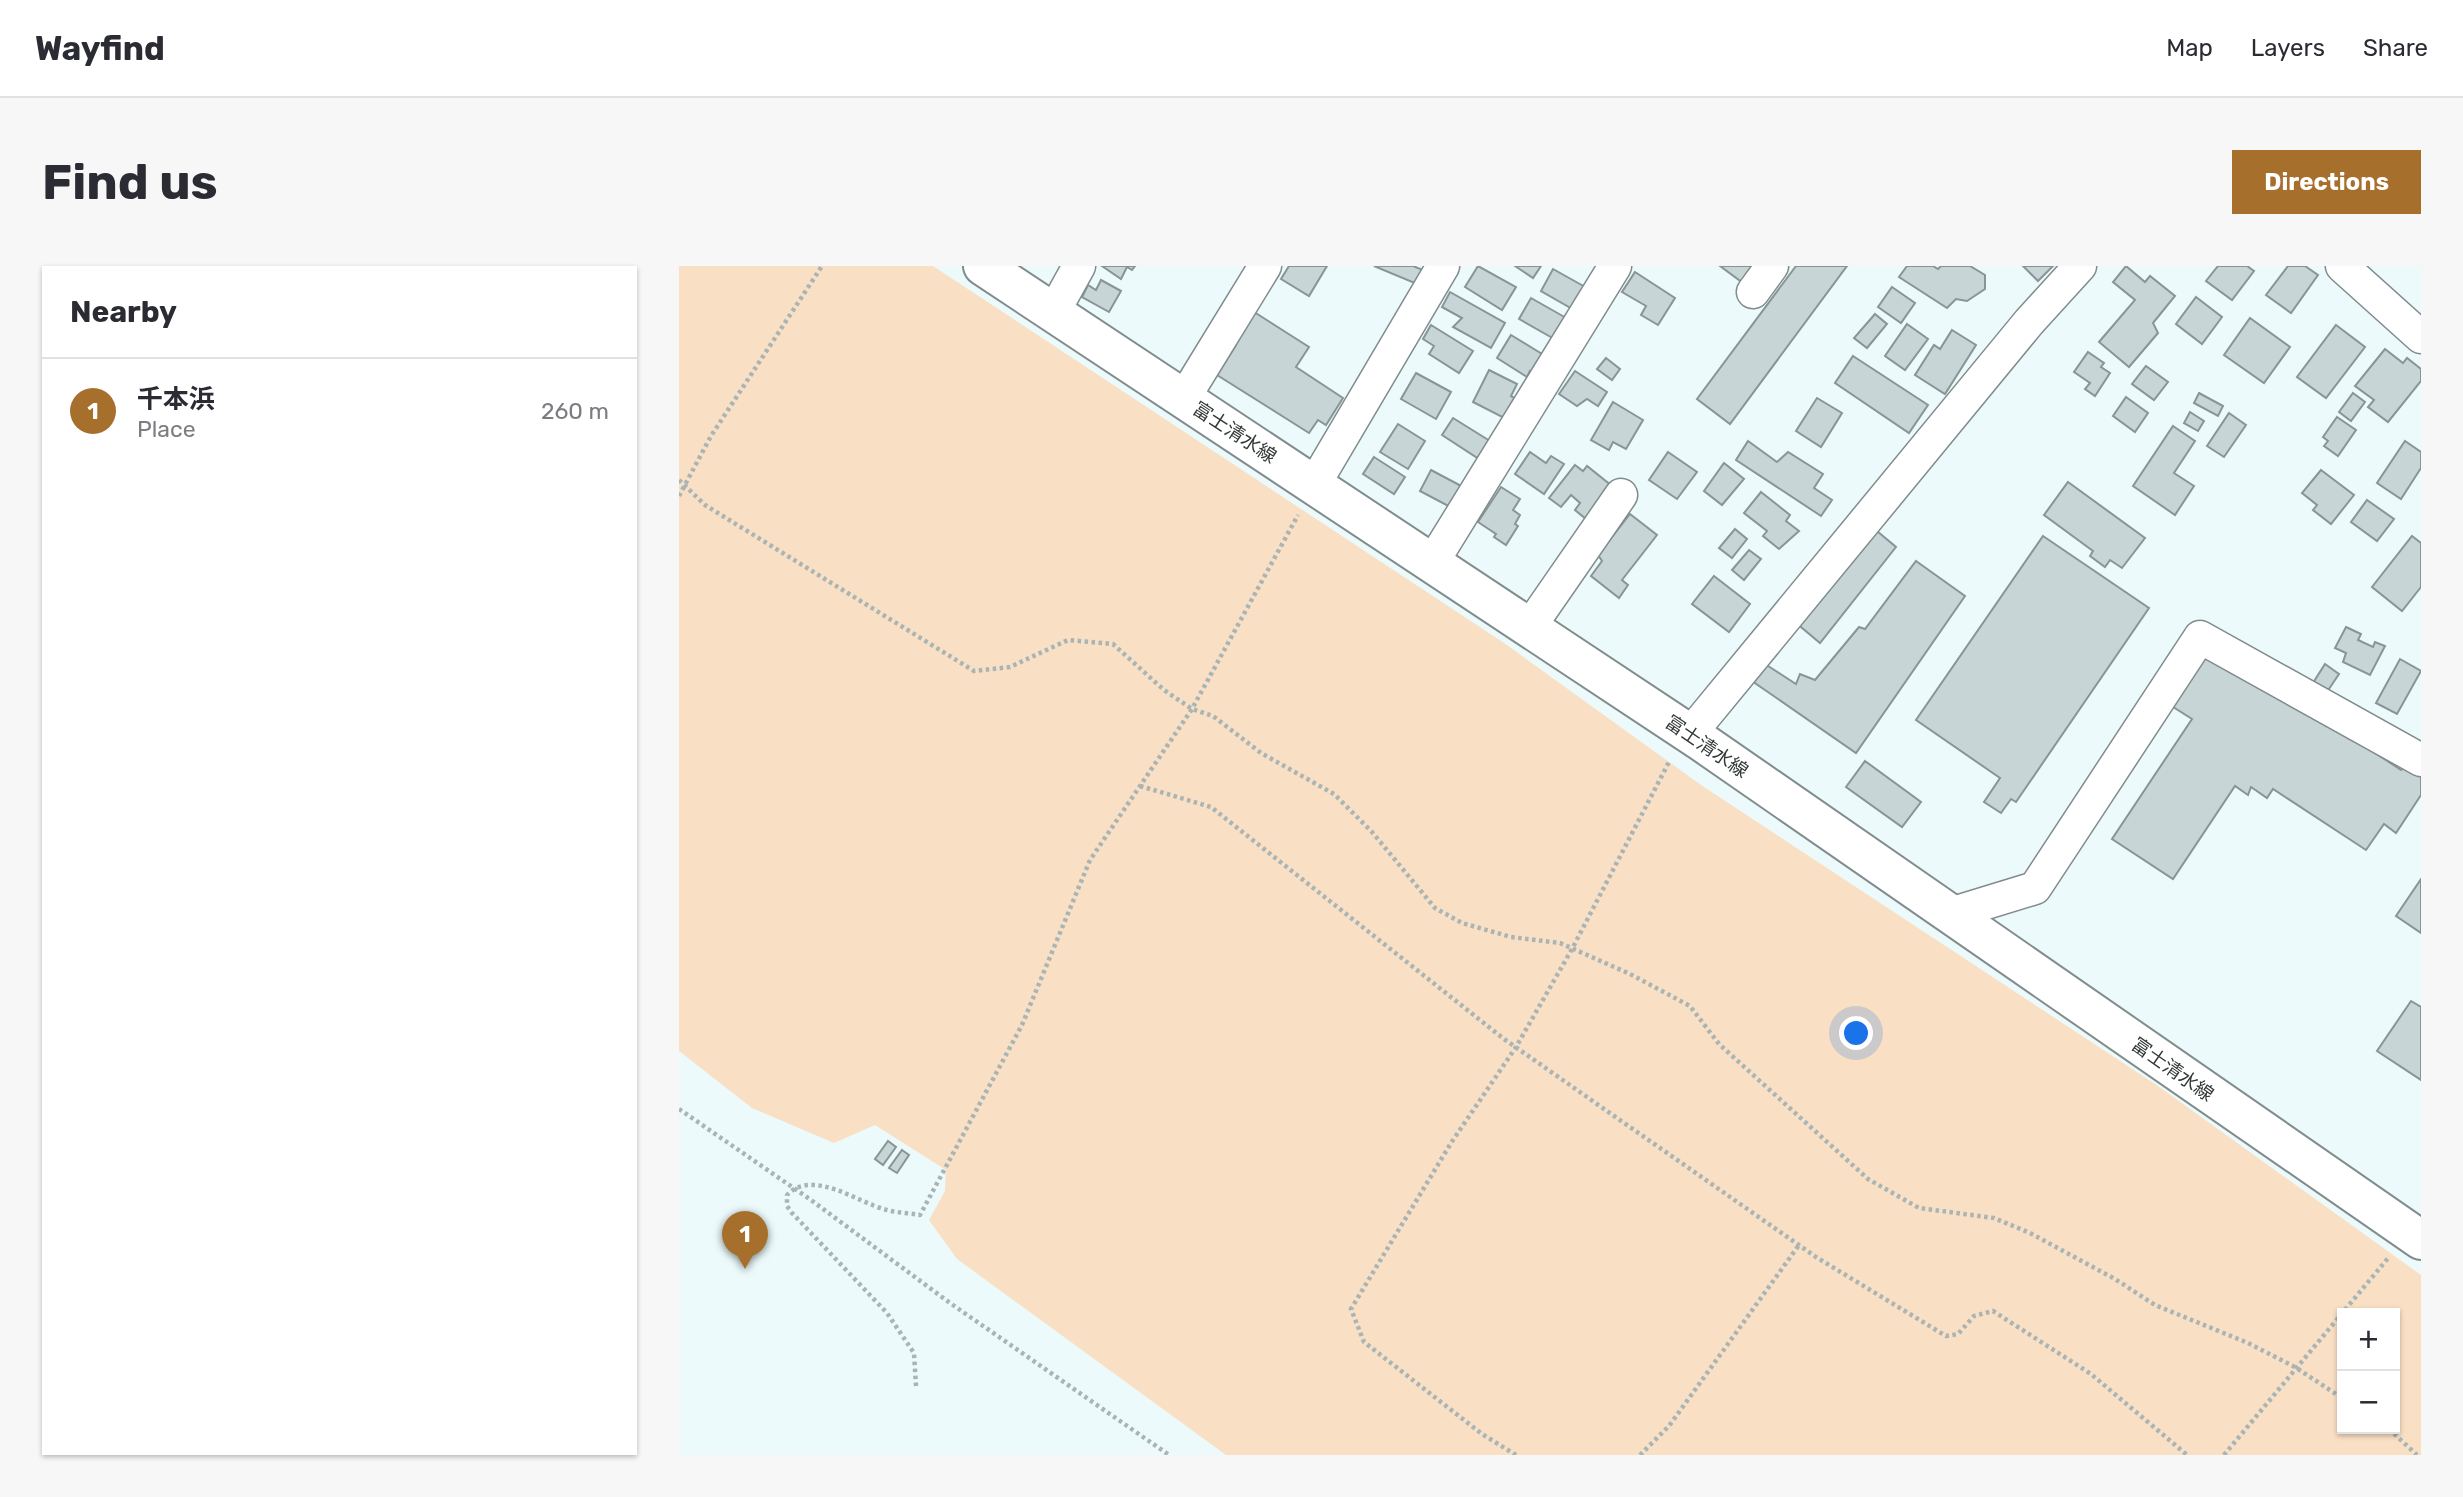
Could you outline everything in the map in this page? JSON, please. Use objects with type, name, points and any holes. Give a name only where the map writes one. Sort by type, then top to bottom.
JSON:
[{"type":"main road","name":"富士清水線","points":[[983,266],[1315,483],[1690,734],[2416,1237]]},
{"type":"street","points":[[1053,313],[1079,266]]},
{"type":"street","points":[[1184,398],[1265,266]]},
{"type":"street","points":[[1315,483],[1443,266]]},
{"type":"street","points":[[1432,563],[1615,266]]},
{"type":"street","points":[[1753,292],[1772,266]]},
{"type":"street","points":[[1690,734],[2029,322],[2080,266]]},
{"type":"street","points":[[2342,266],[2421,337]]},
{"type":"street","points":[[1529,628],[1621,495]]},
{"type":"street","points":[[1951,914],[2035,888],[2200,637],[2421,760]]},
{"type":"path","points":[[679,496],[711,436],[822,266]]},
{"type":"path","points":[[679,480],[705,505],[974,671],[1010,667],[1067,640],[1113,644],[1164,690],[1192,709],[1213,716],[1261,753],[1334,794],[1373,832],[1435,908],[1462,923],[1511,937],[1560,943],[1629,974],[1690,1006],[1719,1044],[1868,1179],[1919,1208],[1994,1218],[2030,1233],[2115,1279],[2155,1305],[2248,1343],[2295,1367],[2337,1395]]},
{"type":"path","points":[[916,1385],[914,1353],[887,1313],[787,1206],[787,1195],[794,1188],[821,1186],[887,1210],[921,1214],[1022,1024],[1090,860],[1192,709],[1315,483]]},
{"type":"path","points":[[1516,1455],[1482,1434],[1364,1342],[1350,1309],[1451,1143],[1516,1047],[1572,949],[1669,761],[1690,734]]},
{"type":"path","points":[[1140,786],[1211,807],[1516,1047],[1799,1245],[1946,1336],[1958,1334],[1974,1316],[1993,1311],[2091,1374],[2187,1455]]},
{"type":"path","points":[[679,1109],[794,1188],[950,1303],[1169,1455]]},
{"type":"path","points":[[2224,1455],[2295,1367],[2416,1237]]},
{"type":"path","points":[[1640,1455],[1669,1426],[1799,1245]]},
{"type":"path","points":[[2394,1434],[2417,1455]]},
{"type":"shaded area","points":[[679,266],[933,266],[1504,643],[1701,785],[2158,1086],[2421,1275],[2421,1455],[1226,1455],[957,1259],[929,1220],[945,1191],[946,1170],[875,1125],[834,1143],[752,1108],[679,1051]]},
{"type":"building","points":[[1102,266],[1135,266],[1132,270],[1127,267],[1121,279]]},
{"type":"building","points":[[1289,266],[1327,266],[1309,296],[1281,279]]},
{"type":"building","points":[[1374,266],[1413,266],[1423,270],[1417,284]]},
{"type":"building","points":[[1478,266],[1516,287],[1502,310],[1465,287]]},
{"type":"building","points":[[1515,266],[1541,266],[1533,278]]},
{"type":"building","points":[[1720,266],[1755,266],[1743,283]]},
{"type":"building","points":[[1796,266],[1847,266],[1730,424],[1697,399]]},
{"type":"building","points":[[1907,266],[1933,266],[1938,269],[1941,266],[1970,266],[1985,275],[1985,289],[1967,301],[1956,299],[1947,308],[1899,277]]},
{"type":"building","points":[[2023,266],[2053,266],[2038,281]]},
{"type":"building","points":[[2126,266],[2145,282],[2150,276],[2175,296],[2153,323],[2158,333],[2129,367],[2099,342],[2135,300],[2113,282]]},
{"type":"building","points":[[2218,266],[2247,266],[2254,271],[2232,300],[2206,281]]},
{"type":"building","points":[[2288,266],[2305,266],[2318,275],[2291,313],[2266,295]]},
{"type":"building","points":[[1553,269],[1587,288],[1574,310],[1541,291]]},
{"type":"building","points":[[1635,272],[1675,298],[1658,325],[1641,315],[1646,306],[1622,292]]},
{"type":"building","points":[[1101,280],[1121,291],[1109,312],[1082,297],[1088,285],[1096,290]]},
{"type":"building","points":[[1892,287],[1915,303],[1901,323],[1878,307]]},
{"type":"building","points":[[1450,292],[1505,323],[1491,348],[1453,327],[1462,318],[1442,307]]},
{"type":"building","points":[[2196,297],[2222,317],[2202,344],[2176,324]]},
{"type":"building","points":[[1531,298],[1568,319],[1556,340],[1519,319]]},
{"type":"building","points":[[1251,310],[1309,347],[1296,367],[1343,398],[1326,425],[1318,420],[1309,433],[1217,375],[1236,345],[1231,342]]},
{"type":"building","points":[[1875,314],[1887,324],[1867,348],[1854,338]]},
{"type":"building","points":[[2250,318],[2290,347],[2264,383],[2224,355]]},
{"type":"building","points":[[1907,324],[1928,339],[1905,370],[1885,356]]},
{"type":"building","points":[[1431,325],[1473,351],[1459,373],[1429,354],[1434,346],[1423,339]]},
{"type":"building","points":[[2336,325],[2365,347],[2326,398],[2297,377]]},
{"type":"building","points":[[1952,330],[1976,345],[1945,394],[1915,375],[1934,345],[1940,349]]},
{"type":"building","points":[[1511,335],[1547,357],[1537,375],[1530,371],[1527,377],[1497,358]]},
{"type":"building","points":[[2385,349],[2403,363],[2407,358],[2421,369],[2421,381],[2388,422],[2368,407],[2374,400],[2355,386]]},
{"type":"building","points":[[2088,352],[2104,363],[2101,367],[2110,373],[2095,396],[2085,389],[2090,383],[2074,372]]},
{"type":"building","points":[[1853,356],[1928,405],[1909,433],[1835,383]]},
{"type":"building","points":[[1606,358],[1620,369],[1612,380],[1597,369]]},
{"type":"building","points":[[2146,366],[2168,382],[2154,400],[2132,384]]},
{"type":"building","points":[[1489,370],[1517,384],[1511,396],[1518,400],[1508,420],[1473,402]]},
{"type":"building","points":[[1575,371],[1607,392],[1598,406],[1587,399],[1577,406],[1559,394]]},
{"type":"building","points":[[1416,373],[1451,392],[1436,419],[1401,399]]},
{"type":"building","points":[[2199,393],[2223,406],[2218,416],[2194,403]]},
{"type":"building","points":[[2353,393],[2365,402],[2351,421],[2339,412]]},
{"type":"building","points":[[2126,397],[2148,413],[2135,432],[2113,416]]},
{"type":"building","points":[[1817,398],[1842,413],[1821,447],[1796,431]]},
{"type":"building","points":[[1613,402],[1643,420],[1626,449],[1613,442],[1609,450],[1591,440]]},
{"type":"building","points":[[2190,412],[2204,421],[2198,431],[2184,423]]},
{"type":"building","points":[[2229,413],[2246,425],[2224,457],[2207,446]]},
{"type":"building","points":[[2337,417],[2356,430],[2338,456],[2324,446],[2328,441],[2323,437]]},
{"type":"building","points":[[1453,418],[1490,441],[1479,459],[1442,435]]},
{"type":"building","points":[[1398,424],[1425,441],[1408,469],[1380,452]]},
{"type":"building","points":[[2173,426],[2195,441],[2174,473],[2194,486],[2175,515],[2133,486]]},
{"type":"building","points":[[1748,441],[1777,462],[1788,452],[1823,474],[1814,488],[1832,500],[1821,516],[1736,460]]},
{"type":"building","points":[[2405,441],[2421,452],[2421,468],[2401,499],[2377,483]]},
{"type":"building","points":[[1530,452],[1546,463],[1551,456],[1564,464],[1544,494],[1515,474]]},
{"type":"building","points":[[1668,452],[1697,472],[1677,499],[1649,480]]},
{"type":"building","points":[[1374,457],[1405,477],[1394,494],[1363,474]]},
{"type":"building","points":[[1724,463],[1744,479],[1722,505],[1704,491]]},
{"type":"building","points":[[1575,465],[1583,471],[1587,466],[1612,486],[1586,519],[1575,510],[1580,503],[1571,495],[1561,507],[1549,498]]},
{"type":"building","points":[[1431,470],[1465,488],[1454,509],[1420,491]]},
{"type":"building","points":[[2321,470],[2354,495],[2331,524],[2313,510],[2317,505],[2302,493]]},
{"type":"building","points":[[2068,482],[2145,538],[2122,568],[2110,560],[2105,567],[2090,556],[2093,551],[2044,515]]},
{"type":"building","points":[[1501,487],[1520,499],[1513,510],[1520,515],[1515,524],[1518,526],[1506,545],[1494,537],[1496,534],[1478,522]]},
{"type":"building","points":[[1761,492],[1790,515],[1786,521],[1799,531],[1779,549],[1763,536],[1767,531],[1744,513]]},
{"type":"building","points":[[2367,500],[2394,519],[2377,541],[2351,522]]},
{"type":"building","points":[[1630,514],[1657,535],[1622,580],[1628,585],[1619,598],[1591,576],[1602,561],[1598,555]]},
{"type":"building","points":[[1871,526],[1896,547],[1820,643],[1795,622]]},
{"type":"building","points":[[1735,529],[1747,539],[1732,558],[1719,548]]},
{"type":"building","points":[[2043,536],[2149,608],[2016,802],[2011,799],[2001,813],[1984,802],[2000,778],[1916,720]]},
{"type":"building","points":[[2412,536],[2421,543],[2421,587],[2402,611],[2372,587]]},
{"type":"building","points":[[1749,550],[1761,559],[1744,580],[1732,570]]},
{"type":"building","points":[[1916,561],[1965,596],[1856,753],[1752,681],[1765,664],[1796,684],[1800,674],[1815,680],[1859,627],[1865,629]]},
{"type":"building","points":[[1714,576],[1750,604],[1729,632],[1692,604]]},
{"type":"building","points":[[2346,627],[2361,634],[2358,640],[2373,647],[2375,642],[2385,646],[2370,675],[2343,662],[2346,653],[2335,648]]},
{"type":"building","points":[[2210,644],[2401,770],[2408,760],[2421,768],[2421,795],[2396,833],[2384,824],[2366,850],[2273,789],[2267,798],[2251,787],[2248,795],[2235,786],[2173,879],[2112,839],[2192,719],[2170,705]]},
{"type":"building","points":[[2400,659],[2421,671],[2397,714],[2376,703]]},
{"type":"building","points":[[2325,664],[2339,674],[2327,692],[2313,683]]},
{"type":"building","points":[[1865,761],[1921,802],[1902,827],[1846,787]]},
{"type":"building","points":[[2421,879],[2421,933],[2396,916]]},
{"type":"building","points":[[2411,1001],[2421,1007],[2421,1080],[2377,1051]]},
{"type":"building","points":[[888,1141],[896,1147],[883,1165],[875,1159]]},
{"type":"building","points":[[902,1150],[909,1155],[897,1173],[889,1168]]},
{"type":"place","name":"千本浜","points":[[745,1269]]}]
